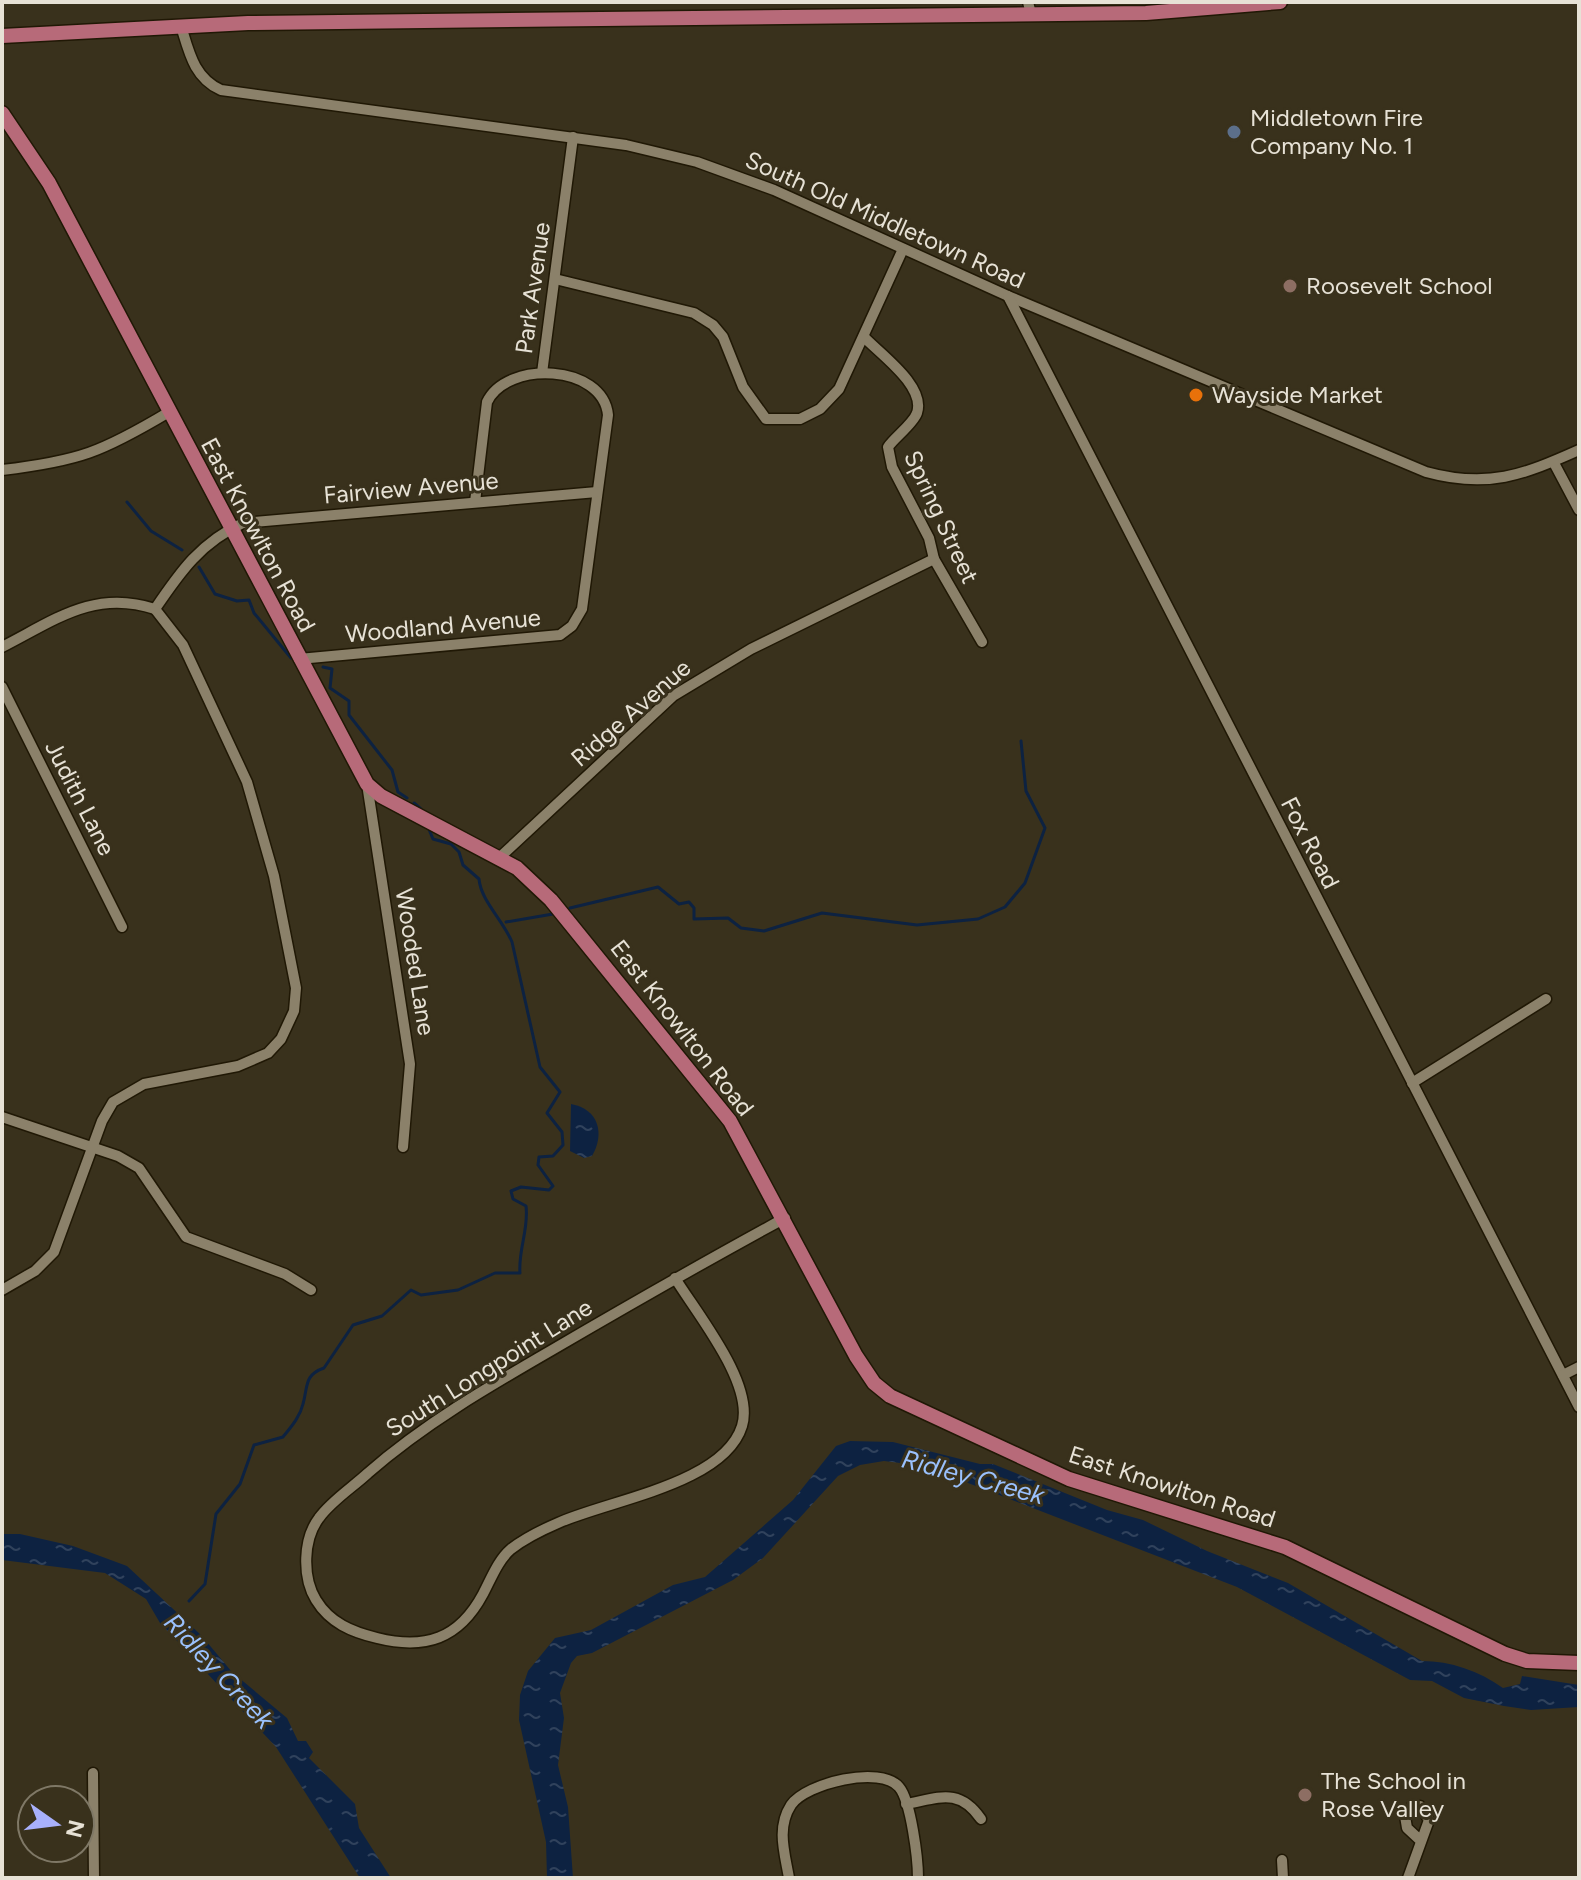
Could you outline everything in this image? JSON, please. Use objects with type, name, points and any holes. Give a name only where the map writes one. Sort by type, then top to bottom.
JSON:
[{"type":"main road","points":[[2,36],[181,26],[1029,8],[1183,11],[1280,2]]},
{"type":"main road","name":"East Knowlton Road","points":[[2,113],[49,183],[229,529],[367,784],[381,796],[526,874],[543,890],[730,1121],[785,1218],[856,1356],[874,1383],[890,1396],[1069,1479],[1285,1547],[1505,1654],[1527,1661],[1579,1663]]},
{"type":"street","name":"South Old Middletown Road","points":[[181,26],[196,68],[206,82],[221,90],[573,137],[664,152],[697,162],[774,190],[1008,296],[1426,472],[1447,478],[1491,480],[1536,471],[1579,450]]},
{"type":"street","name":"Park Avenue","points":[[475,502],[487,402],[494,388],[510,379],[542,373],[573,137]]},
{"type":"street","points":[[555,279],[694,313],[713,325],[723,337],[743,387],[766,419],[800,419],[820,409],[839,389],[903,249]]},
{"type":"street","name":"Fox Road","points":[[1008,296],[1579,1407]]},
{"type":"street","name":"Spring Street","points":[[864,337],[911,385],[917,403],[916,415],[888,447],[892,467],[929,538],[934,559],[982,642]]},
{"type":"street","name":"Woodland Avenue","points":[[299,659],[560,635],[572,626],[582,609],[608,415],[607,400],[597,387],[584,381],[542,373]]},
{"type":"street","points":[[2,470],[88,456],[169,412]]},
{"type":"street","points":[[1554,463],[1579,510]]},
{"type":"street","name":"Fairview Avenue","points":[[229,529],[243,523],[597,492]]},
{"type":"street","points":[[155,609],[188,561],[229,529]]},
{"type":"street","name":"Ridge Avenue","points":[[499,858],[673,696],[751,649],[934,559]]},
{"type":"street","points":[[2,647],[78,608],[99,602],[122,601],[155,609],[183,646],[247,782],[274,876],[296,991],[294,1011],[281,1039],[252,1061],[144,1084],[126,1091],[113,1102],[92,1147],[54,1252],[35,1271],[2,1290]]},
{"type":"street","name":"Judith Lane","points":[[2,687],[122,927]]},
{"type":"street","name":"Wooded Lane","points":[[367,784],[410,1064],[403,1147]]},
{"type":"street","points":[[1412,1083],[1546,999]]},
{"type":"street","points":[[2,1117],[92,1147],[139,1168],[186,1237],[285,1274],[311,1290]]},
{"type":"street","name":"South Longpoint Lane","points":[[675,1278],[734,1374],[746,1404],[741,1428],[729,1450],[712,1464],[681,1479],[557,1523],[511,1549],[496,1567],[467,1619],[450,1634],[396,1643],[342,1626],[327,1615],[314,1597],[306,1554],[308,1537],[320,1516],[405,1440],[480,1392],[675,1278],[785,1218]]},
{"type":"street","points":[[1563,1375],[1579,1367]]},
{"type":"street","points":[[93,1773],[94,1878]]},
{"type":"street","points":[[789,1878],[783,1827],[790,1807],[806,1792],[876,1775],[898,1785],[906,1804],[918,1878]]},
{"type":"street","points":[[906,1804],[956,1797],[970,1803],[981,1819]]},
{"type":"street","points":[[1408,1878],[1421,1841]]},
{"type":"street","points":[[1282,1860],[1283,1878]]},
{"type":"water","points":[[571,1104],[588,1111],[597,1124],[598,1139],[592,1156],[584,1158],[570,1151]]},
{"type":"water","name":"Ridley Creek","points":[[850,1441],[893,1442],[980,1464],[993,1464],[1107,1510],[1143,1520],[1207,1551],[1288,1583],[1422,1661],[1464,1668],[1503,1688],[1520,1684],[1522,1676],[1579,1685],[1579,1707],[1531,1710],[1504,1706],[1464,1698],[1432,1681],[1410,1680],[1237,1587],[924,1466],[884,1461],[860,1465],[838,1476],[763,1558],[733,1580],[592,1653],[577,1656],[571,1663],[560,1693],[564,1718],[558,1765],[568,1807],[573,1878],[547,1878],[546,1842],[519,1720],[520,1695],[528,1671],[555,1638],[591,1630],[673,1585],[705,1577],[793,1500],[836,1446]]},
{"type":"water","name":"Ridley Creek","points":[[2,1534],[20,1534],[73,1546],[127,1566],[201,1635],[232,1672],[287,1718],[298,1741],[306,1741],[313,1752],[309,1758],[355,1804],[359,1828],[391,1878],[360,1878],[276,1747],[160,1623],[146,1599],[105,1573],[2,1560]]},
{"type":"waterway","points":[[127,502],[151,531],[182,550]]},
{"type":"waterway","points":[[199,567],[215,594],[237,601],[249,600],[254,613],[291,658]]},
{"type":"waterway","points":[[323,667],[332,669],[330,688],[349,701],[349,715],[392,770],[398,792],[407,798]]},
{"type":"waterway","points":[[570,908],[658,887],[679,904],[689,902],[694,908],[694,919],[728,918],[741,928],[764,931],[822,913],[917,925],[978,919],[1005,907],[1025,883],[1045,828],[1026,791],[1021,741]]},
{"type":"waterway","points":[[414,803],[421,809]]},
{"type":"waterway","name":"Ridley Creek","points":[[189,1601],[205,1584],[216,1514],[240,1484],[254,1445],[283,1437],[300,1413],[310,1378],[324,1368],[353,1325],[382,1316],[411,1290],[421,1295],[458,1290],[495,1273],[520,1273],[526,1206],[513,1199],[511,1191],[521,1187],[549,1190],[553,1186],[538,1165],[539,1157],[553,1156],[563,1145],[562,1132],[547,1113],[560,1092],[540,1067],[512,942],[484,895],[479,879],[463,865],[459,852],[451,844],[433,839],[428,827]]},
{"type":"waterway","points":[[506,922],[553,914]]},
{"type":"place","name":"Middletown Fire Company No. 1","points":[[1234,132]]},
{"type":"place","name":"Roosevelt School","points":[[1290,286]]},
{"type":"place","name":"Wayside Market","points":[[1196,395]]},
{"type":"place","name":"The School in Rose Valley","points":[[1305,1795]]}]
